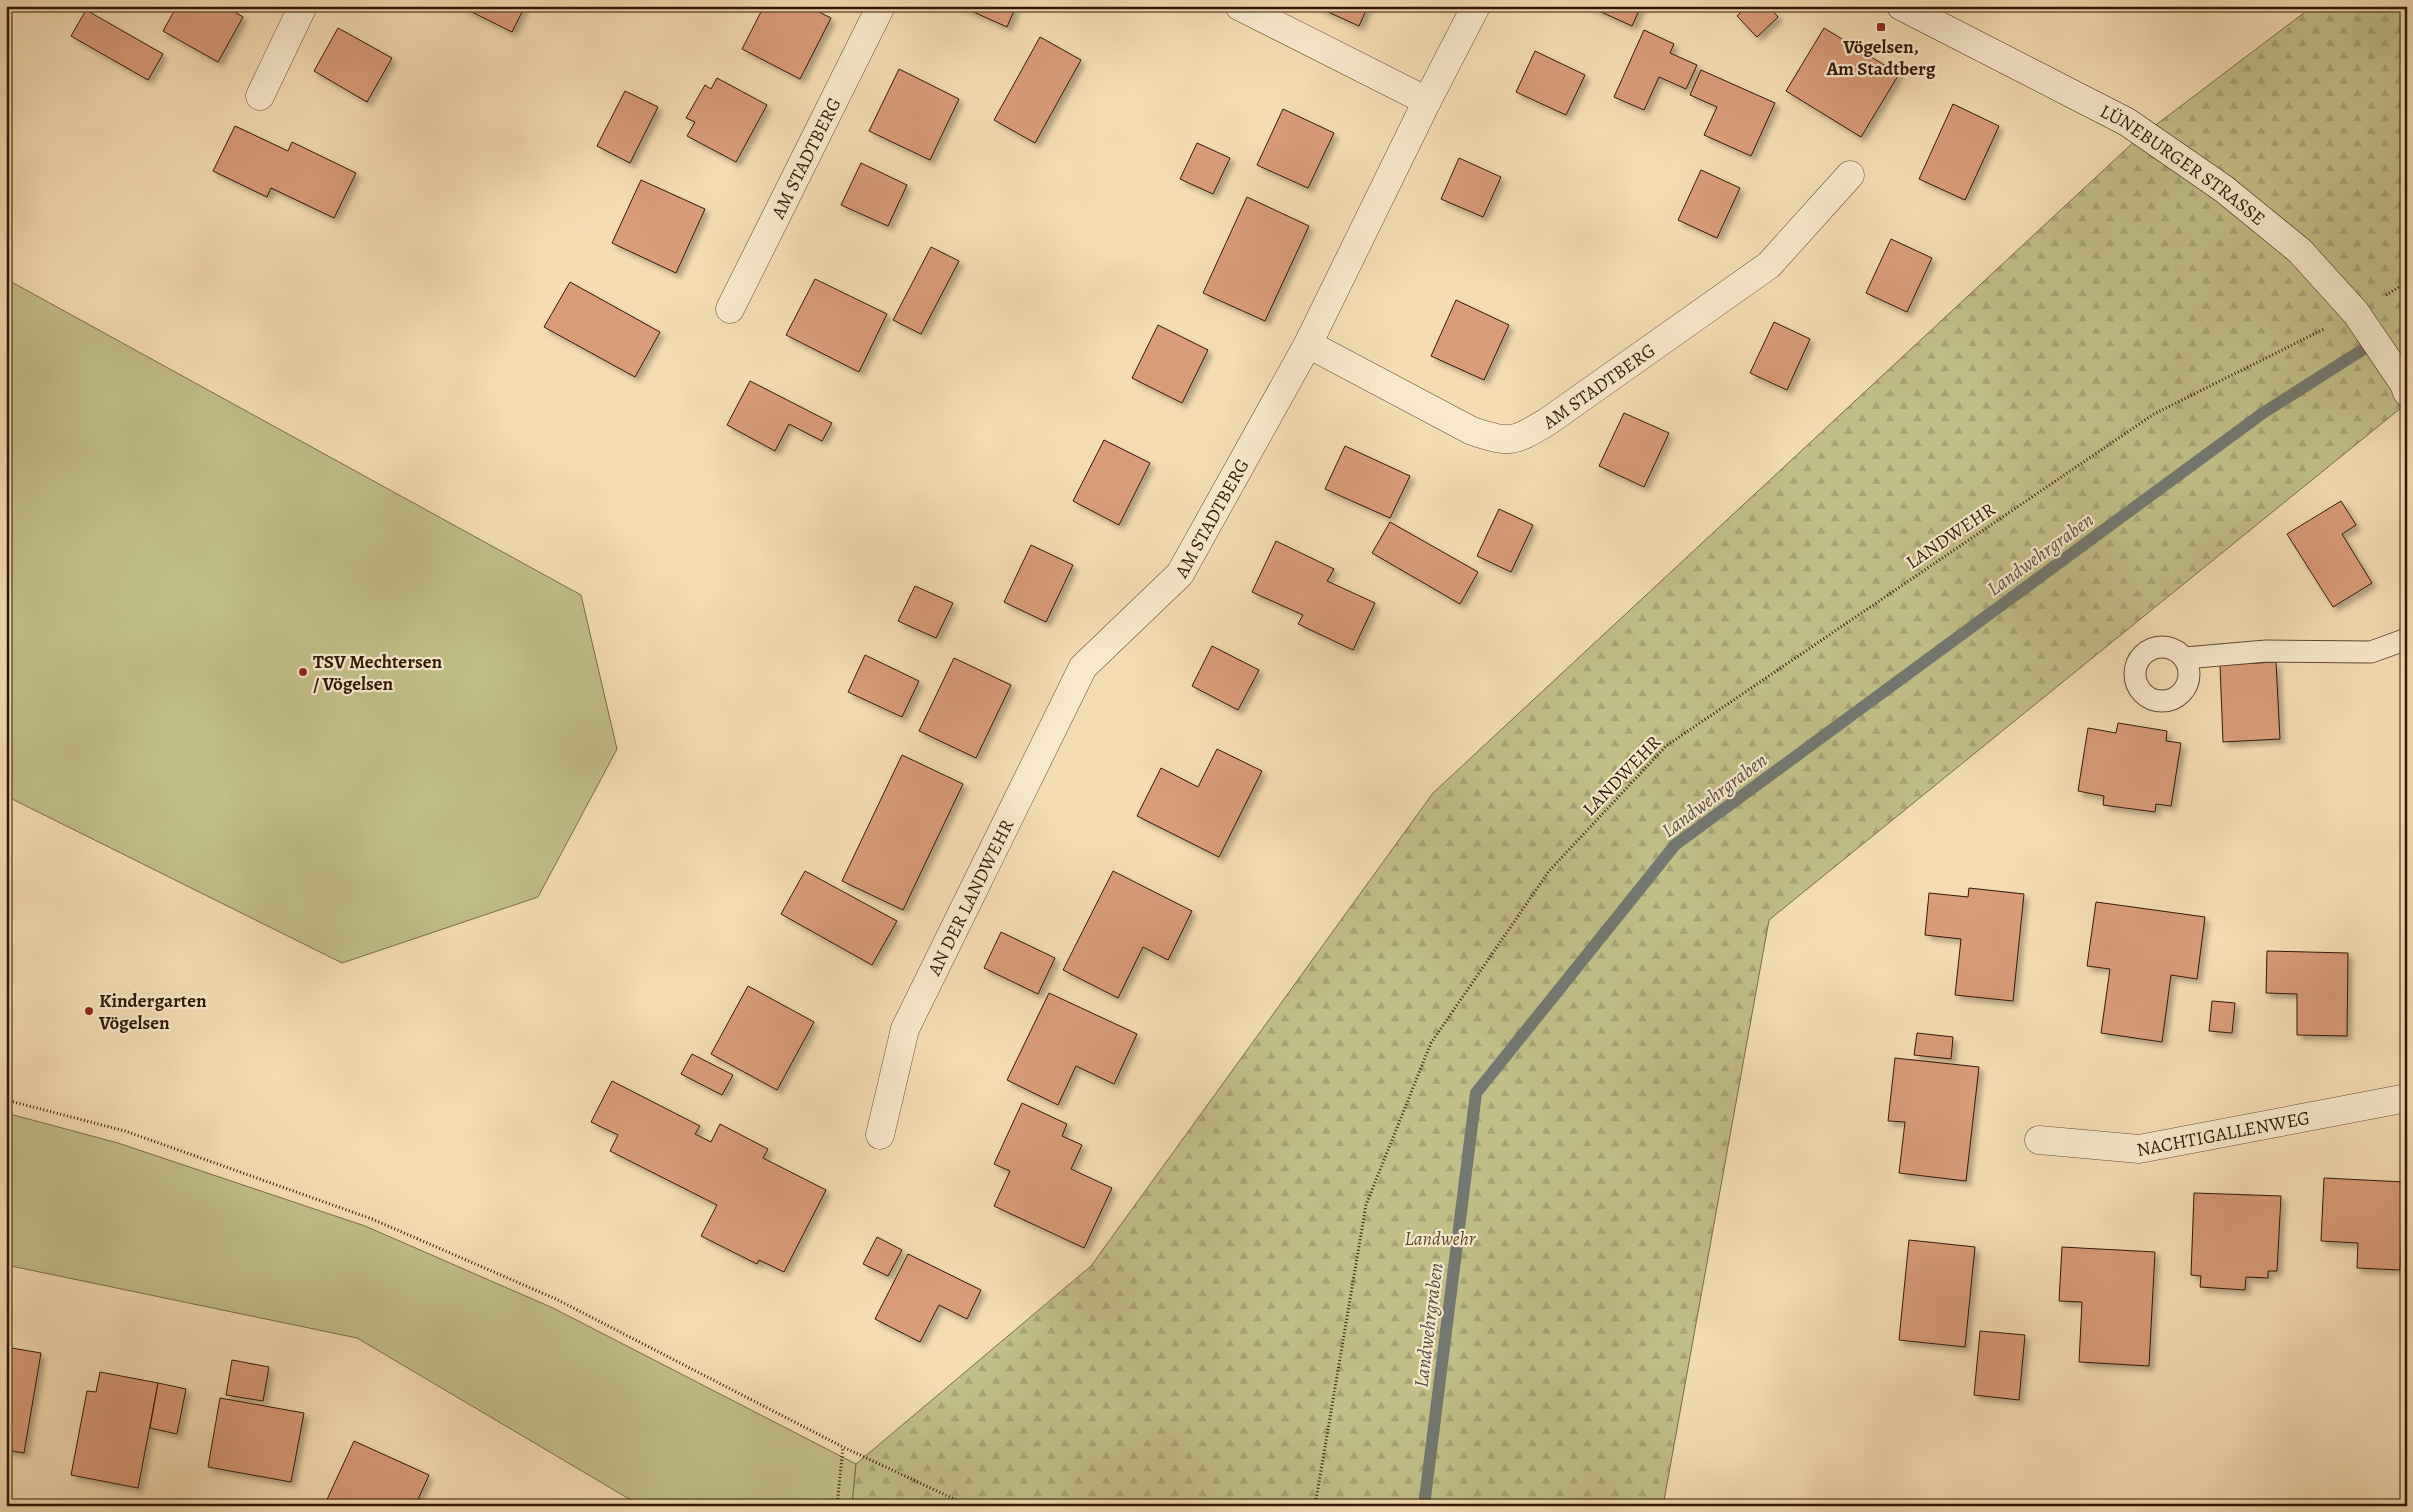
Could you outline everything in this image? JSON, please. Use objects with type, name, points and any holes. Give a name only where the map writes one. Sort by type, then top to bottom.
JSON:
[{"type":"street","points":[[260,96],[303,6]]},
{"type":"street","name":"AM STADTBERG","points":[[730,309],[881,6]]},
{"type":"street","points":[[1239,6],[1427,102]]},
{"type":"street","name":"AM STADTBERG","points":[[1083,667],[1180,574],[1308,344],[1476,6]]},
{"type":"street","name":"LÜNEBURGER STRASSE","points":[[1901,6],[2127,122],[2224,189],[2300,251],[2356,313],[2404,384],[2407,392]]},
{"type":"street","name":"AM STADTBERG","points":[[1308,344],[1472,431],[1501,441],[1521,437],[1547,422],[1768,265],[1850,175]]},
{"type":"street","name":"AN DER LANDWEHR","points":[[880,1135],[905,1029],[1083,667]]},
{"type":"street","name":"NACHTIGALLENWEG","points":[[2039,1140],[2139,1149],[2407,1098]]},
{"type":"lane","points":[[2185,658],[2266,651],[2372,652],[2407,639]]},
{"type":"path","name":"LANDWEHR","points":[[1314,1506],[1366,1205],[1431,1043],[1549,871],[1666,746],[1674,740],[2154,414],[2356,313]]},
{"type":"path","points":[[6,1100],[125,1131],[372,1219],[556,1300],[843,1447],[969,1506]]},
{"type":"path","points":[[837,1506],[843,1447]]},
{"type":"green space","name":"Landwehr","points":[[2313,6],[2407,6],[2407,403],[1769,920],[1663,1506],[852,1506],[856,1464],[1091,1266],[1433,793],[2136,140]]},
{"type":"green space","name":"TSV Mechtersen / Vögelsen","points":[[6,279],[581,595],[617,749],[538,897],[342,963],[6,796]]},
{"type":"green space","points":[[6,1113],[118,1143],[365,1226],[553,1308],[856,1464],[852,1506],[641,1506],[357,1338],[6,1265]]},
{"type":"building","points":[[177,6],[225,6],[243,17],[218,62],[163,31]]},
{"type":"building","points":[[460,6],[525,6],[512,32]]},
{"type":"building","points":[[764,6],[807,6],[831,18],[800,79],[742,49]]},
{"type":"building","points":[[960,6],[1016,6],[1007,27]]},
{"type":"building","points":[[1315,6],[1368,6],[1359,26]]},
{"type":"building","points":[[1588,6],[1641,6],[1632,26]]},
{"type":"building","points":[[1747,6],[1768,6],[1778,17],[1757,37],[1737,16]]},
{"type":"building","points":[[86,10],[163,54],[148,80],[71,36]]},
{"type":"building","points":[[338,28],[392,58],[367,102],[314,71]]},
{"type":"building","points":[[1824,28],[1899,74],[1861,137],[1786,91]]},
{"type":"building","points":[[1644,30],[1674,44],[1670,53],[1697,65],[1686,89],[1659,77],[1644,110],[1614,97]]},
{"type":"building","points":[[1040,37],[1081,60],[1035,143],[994,120]]},
{"type":"building","points":[[1535,51],[1585,75],[1566,115],[1516,92]]},
{"type":"building","points":[[899,69],[959,99],[930,160],[869,131]]},
{"type":"building","points":[[1701,70],[1775,103],[1751,156],[1704,135],[1717,107],[1690,95]]},
{"type":"building","points":[[717,78],[767,105],[736,162],[687,136],[695,122],[686,118],[705,85],[711,89]]},
{"type":"building","points":[[625,91],[658,107],[630,163],[597,146]]},
{"type":"building","points":[[1953,104],[1999,126],[1965,200],[1919,179]]},
{"type":"building","points":[[1283,109],[1334,133],[1308,188],[1257,165]]},
{"type":"building","points":[[235,126],[288,151],[292,142],[356,173],[334,218],[271,188],[267,197],[213,171]]},
{"type":"building","points":[[1197,143],[1230,158],[1213,194],[1180,179]]},
{"type":"building","points":[[1459,158],[1501,177],[1483,217],[1441,199]]},
{"type":"building","points":[[861,163],[907,185],[888,226],[841,205]]},
{"type":"building","points":[[1701,170],[1740,188],[1717,238],[1678,220]]},
{"type":"building","points":[[641,180],[705,209],[676,273],[612,243]]},
{"type":"building","points":[[1247,197],[1309,226],[1265,321],[1203,293]]},
{"type":"building","points":[[1891,239],[1932,258],[1907,312],[1866,293]]},
{"type":"building","points":[[931,247],[959,261],[921,334],[893,320]]},
{"type":"building","points":[[815,279],[887,314],[859,372],[786,335]]},
{"type":"building","points":[[570,282],[660,332],[635,377],[544,327]]},
{"type":"building","points":[[1456,300],[1509,325],[1484,380],[1431,356]]},
{"type":"building","points":[[1774,322],[1810,339],[1787,390],[1750,373]]},
{"type":"building","points":[[1158,325],[1208,350],[1182,403],[1132,378]]},
{"type":"building","points":[[750,381],[832,423],[822,441],[789,424],[775,451],[727,425]]},
{"type":"building","points":[[1624,413],[1669,433],[1644,487],[1599,466]]},
{"type":"building","points":[[1104,440],[1150,463],[1119,525],[1073,501]]},
{"type":"building","points":[[1345,446],[1410,476],[1390,518],[1325,489]]},
{"type":"building","points":[[2341,501],[2356,525],[2342,534],[2372,583],[2333,607],[2287,534]]},
{"type":"building","points":[[1499,509],[1533,525],[1511,572],[1477,556]]},
{"type":"building","points":[[1390,522],[1478,572],[1460,604],[1372,553]]},
{"type":"building","points":[[1276,541],[1334,569],[1327,581],[1375,603],[1353,650],[1298,624],[1303,615],[1252,592]]},
{"type":"building","points":[[1031,545],[1073,565],[1046,622],[1004,602]]},
{"type":"building","points":[[915,586],[953,603],[936,638],[898,621]]},
{"type":"building","points":[[1212,646],[1259,670],[1238,710],[1192,686]]},
{"type":"building","points":[[865,655],[919,681],[902,717],[848,692]]},
{"type":"building","points":[[954,658],[1011,685],[976,758],[919,731]]},
{"type":"building","points":[[2276,662],[2280,739],[2223,742],[2220,665]]},
{"type":"building","points":[[2118,723],[2167,731],[2166,741],[2181,743],[2171,806],[2156,804],[2155,812],[2103,805],[2104,796],[2078,791],[2088,728],[2116,733]]},
{"type":"building","points":[[1217,749],[1262,771],[1219,857],[1137,816],[1161,768],[1198,787]]},
{"type":"building","points":[[902,755],[963,784],[903,910],[842,881]]},
{"type":"building","points":[[805,871],[897,921],[872,965],[781,914]]},
{"type":"building","points":[[1113,871],[1192,911],[1168,960],[1143,947],[1118,998],[1063,970]]},
{"type":"building","points":[[1969,888],[2024,894],[2013,1001],[1955,995],[1961,939],[1925,935],[1929,893],[1968,897]]},
{"type":"building","points":[[2096,902],[2205,917],[2197,979],[2171,975],[2162,1042],[2101,1033],[2110,969],[2087,966]]},
{"type":"building","points":[[2406,925],[2407,1037],[2405,1037]]},
{"type":"building","points":[[1001,932],[1055,958],[1038,994],[984,968]]},
{"type":"building","points":[[2267,951],[2348,953],[2347,1036],[2297,1035],[2297,994],[2266,993]]},
{"type":"building","points":[[748,986],[814,1022],[777,1090],[711,1054]]},
{"type":"building","points":[[1049,993],[1137,1034],[1114,1084],[1076,1066],[1058,1105],[1007,1080]]},
{"type":"building","points":[[2212,1001],[2235,1003],[2232,1033],[2209,1031]]},
{"type":"building","points":[[1917,1033],[1953,1037],[1951,1059],[1914,1055]]},
{"type":"building","points":[[692,1054],[733,1075],[722,1095],[681,1074]]},
{"type":"building","points":[[1895,1058],[1979,1067],[1966,1181],[1899,1173],[1905,1122],[1888,1121]]},
{"type":"building","points":[[612,1081],[700,1126],[695,1134],[711,1142],[720,1124],[768,1149],[763,1158],[826,1190],[784,1272],[759,1260],[757,1264],[701,1236],[717,1205],[610,1151],[618,1135],[591,1122]]},
{"type":"building","points":[[1022,1103],[1067,1124],[1062,1136],[1082,1145],[1071,1169],[1112,1188],[1084,1248],[994,1206],[1010,1171],[994,1164]]},
{"type":"building","points":[[2324,1178],[2404,1182],[2400,1270],[2357,1268],[2358,1243],[2321,1241]]},
{"type":"building","points":[[2194,1193],[2281,1196],[2277,1271],[2268,1271],[2268,1278],[2246,1277],[2245,1290],[2200,1287],[2201,1276],[2191,1275]]},
{"type":"building","points":[[877,1237],[902,1250],[888,1276],[863,1264]]},
{"type":"building","points":[[1909,1240],[1975,1247],[1965,1347],[1899,1340]]},
{"type":"building","points":[[2062,1247],[2155,1252],[2149,1366],[2079,1362],[2082,1302],[2059,1301]]},
{"type":"building","points":[[908,1254],[981,1290],[967,1319],[939,1305],[920,1342],[875,1319]]},
{"type":"building","points":[[1980,1331],[2025,1335],[2019,1400],[1974,1395]]},
{"type":"building","points":[[6,1347],[41,1353],[24,1453],[6,1450]]},
{"type":"building","points":[[232,1360],[269,1367],[263,1401],[226,1395]]},
{"type":"building","points":[[100,1372],[158,1383],[138,1488],[71,1475],[87,1391],[96,1392]]},
{"type":"building","points":[[158,1383],[186,1389],[177,1434],[150,1428]]},
{"type":"building","points":[[220,1398],[304,1413],[291,1482],[208,1467]]},
{"type":"building","points":[[354,1441],[429,1475],[415,1506],[324,1506]]},
{"type":"waterway","name":"Landwehrgraben","points":[[1424,1506],[1476,1093],[1675,845],[2263,413],[2370,345]]},
{"type":"place","name":"Vögelsen, Am Stadtberg","points":[[1881,27]]},
{"type":"place","name":"TSV Mechtersen / Vögelsen","points":[[303,672]]},
{"type":"place","name":"Kindergarten Vögelsen","points":[[89,1011]]}]
